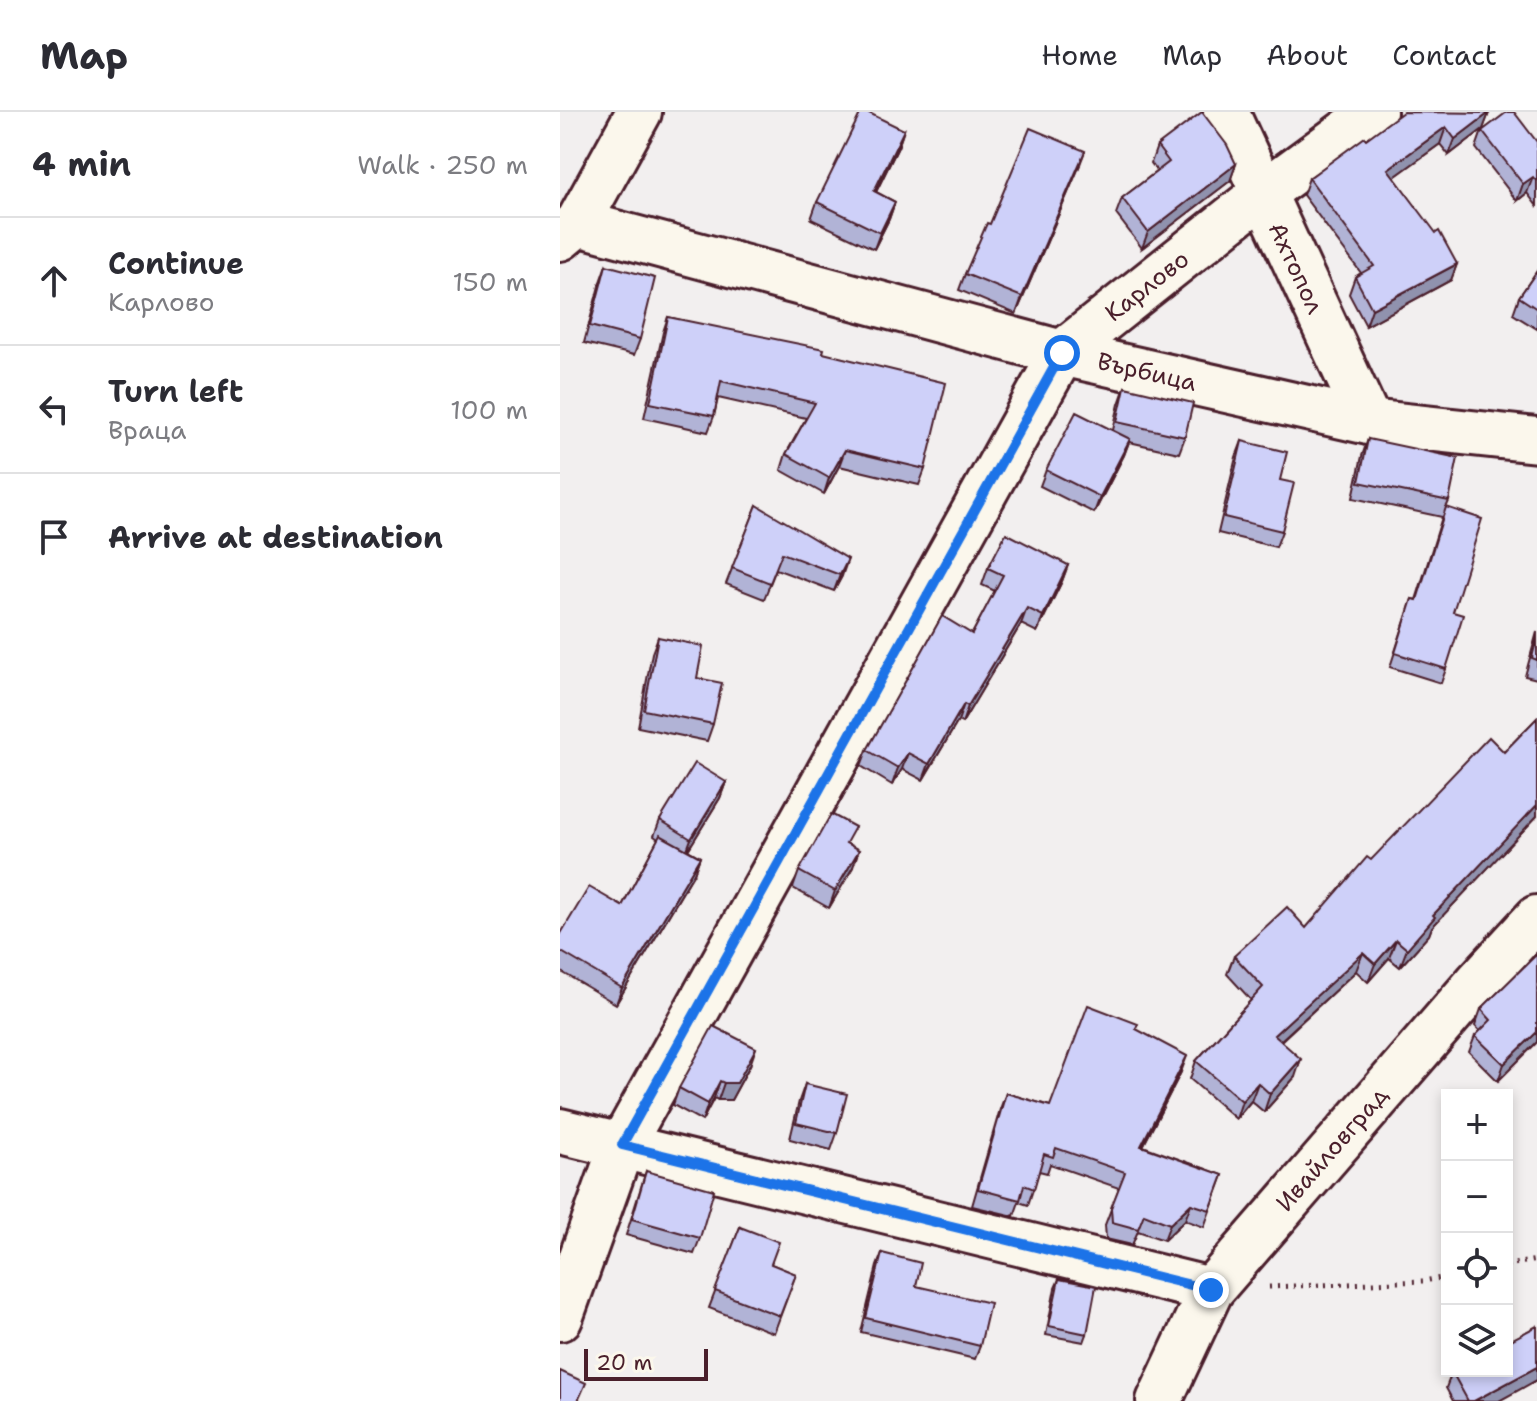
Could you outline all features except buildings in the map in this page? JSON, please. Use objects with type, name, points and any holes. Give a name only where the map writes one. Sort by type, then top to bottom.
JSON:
[{"type":"street","points":[[569,230],[639,112]]},
{"type":"street","name":"Ахтопол","points":[[1226,112],[1369,422]]},
{"type":"street","name":"Карлово","points":[[560,1318],[622,1145],[1062,353],[1262,194],[1374,112]]},
{"type":"street","name":"Върбица","points":[[569,230],[1062,353],[1369,422],[1537,440]]},
{"type":"street","name":"Ивайловград","points":[[1159,1401],[1211,1290],[1537,918]]},
{"type":"street","points":[[560,1131],[1211,1290]]},
{"type":"path","points":[[1513,1264],[1537,1260]]},
{"type":"path","points":[[1211,1290],[1441,1278]]},
{"type":"route","points":[[1062,353],[622,1145],[1211,1290]]}]
